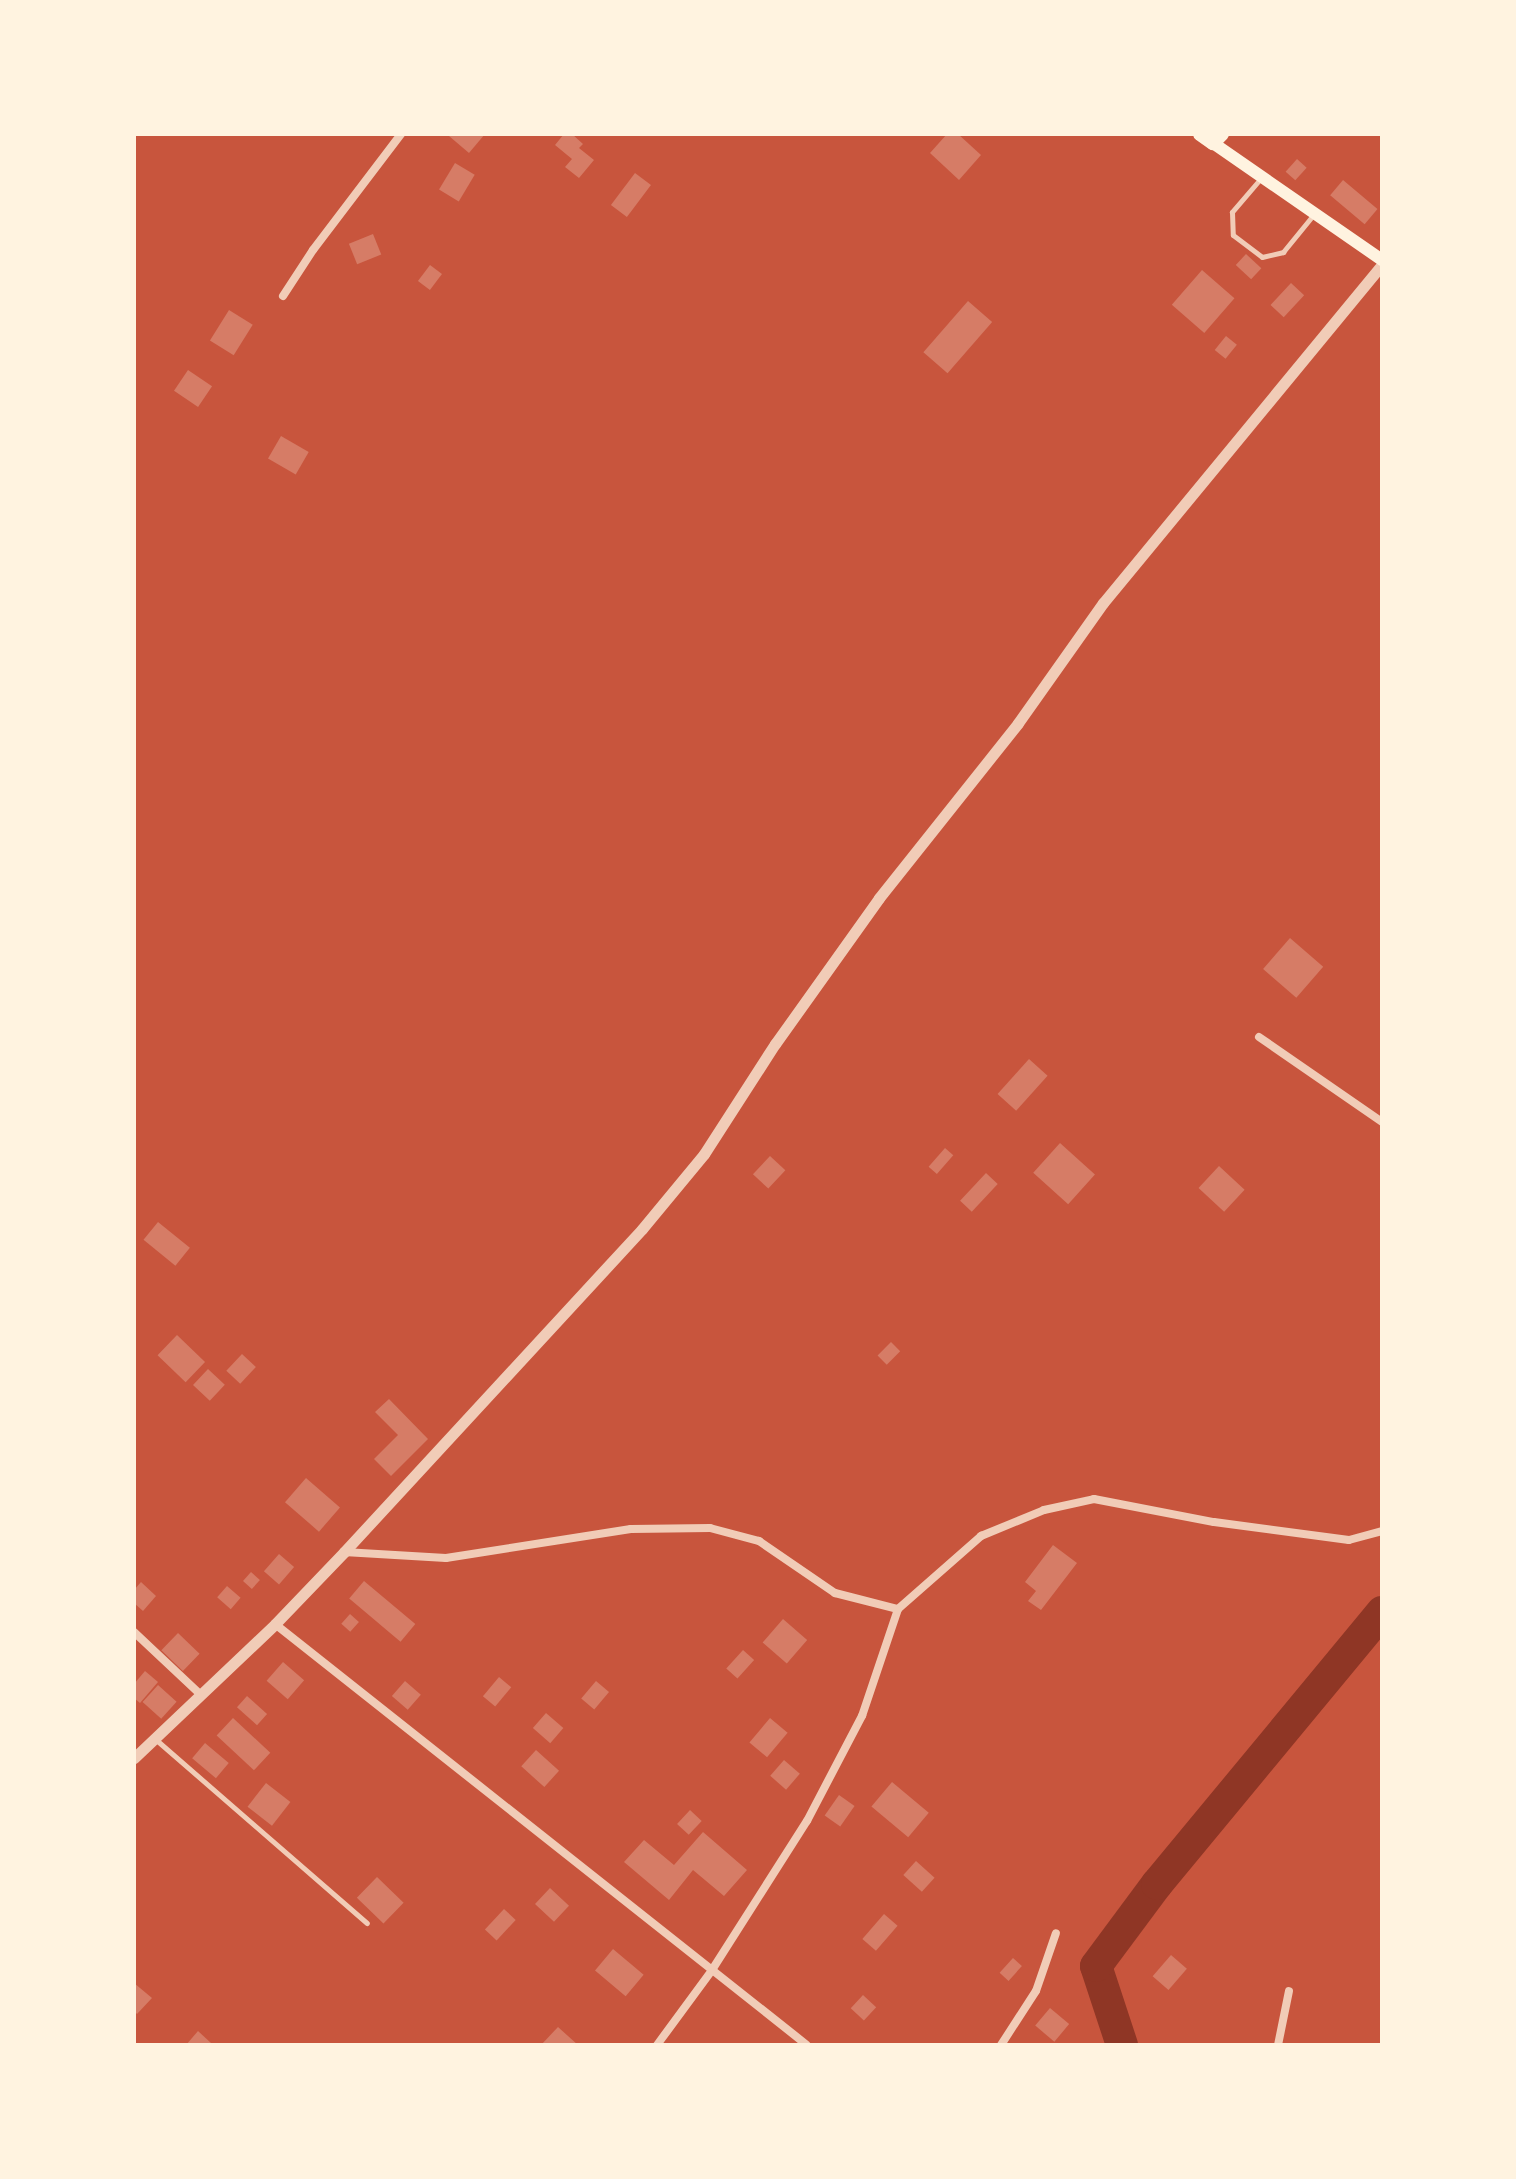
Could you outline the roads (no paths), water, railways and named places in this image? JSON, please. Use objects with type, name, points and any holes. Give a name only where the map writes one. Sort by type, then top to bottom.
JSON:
[{"type":"main road","points":[[1200,134],[1218,138],[1262,177],[1382,262]]},
{"type":"street","points":[[283,296],[313,250],[401,134]]},
{"type":"street","points":[[134,1758],[275,1624],[642,1229],[704,1154],[775,1044],[879,898],[1018,723],[1103,603],[1382,262]]},
{"type":"street","points":[[1259,1037],[1382,1122]]},
{"type":"street","points":[[657,2045],[712,1970],[807,1821],[862,1716],[898,1609],[981,1536],[1044,1510],[1094,1499],[1214,1522],[1349,1540],[1382,1531]]},
{"type":"street","points":[[344,1552],[446,1558],[631,1529],[710,1528],[759,1541],[835,1593],[898,1609]]},
{"type":"street","points":[[275,1624],[807,2045]]},
{"type":"street","points":[[134,1632],[200,1694]]},
{"type":"street","points":[[1001,2045],[1036,1991],[1056,1933]]},
{"type":"street","points":[[1278,2045],[1289,1991]]},
{"type":"lane","points":[[1262,177],[1232,212],[1233,235],[1262,257],[1283,252],[1315,213]]},
{"type":"lane","points":[[154,1738],[367,1923]]},
{"type":"waterway","points":[[1122,2045],[1096,1966],[1157,1884],[1382,1612]]}]
